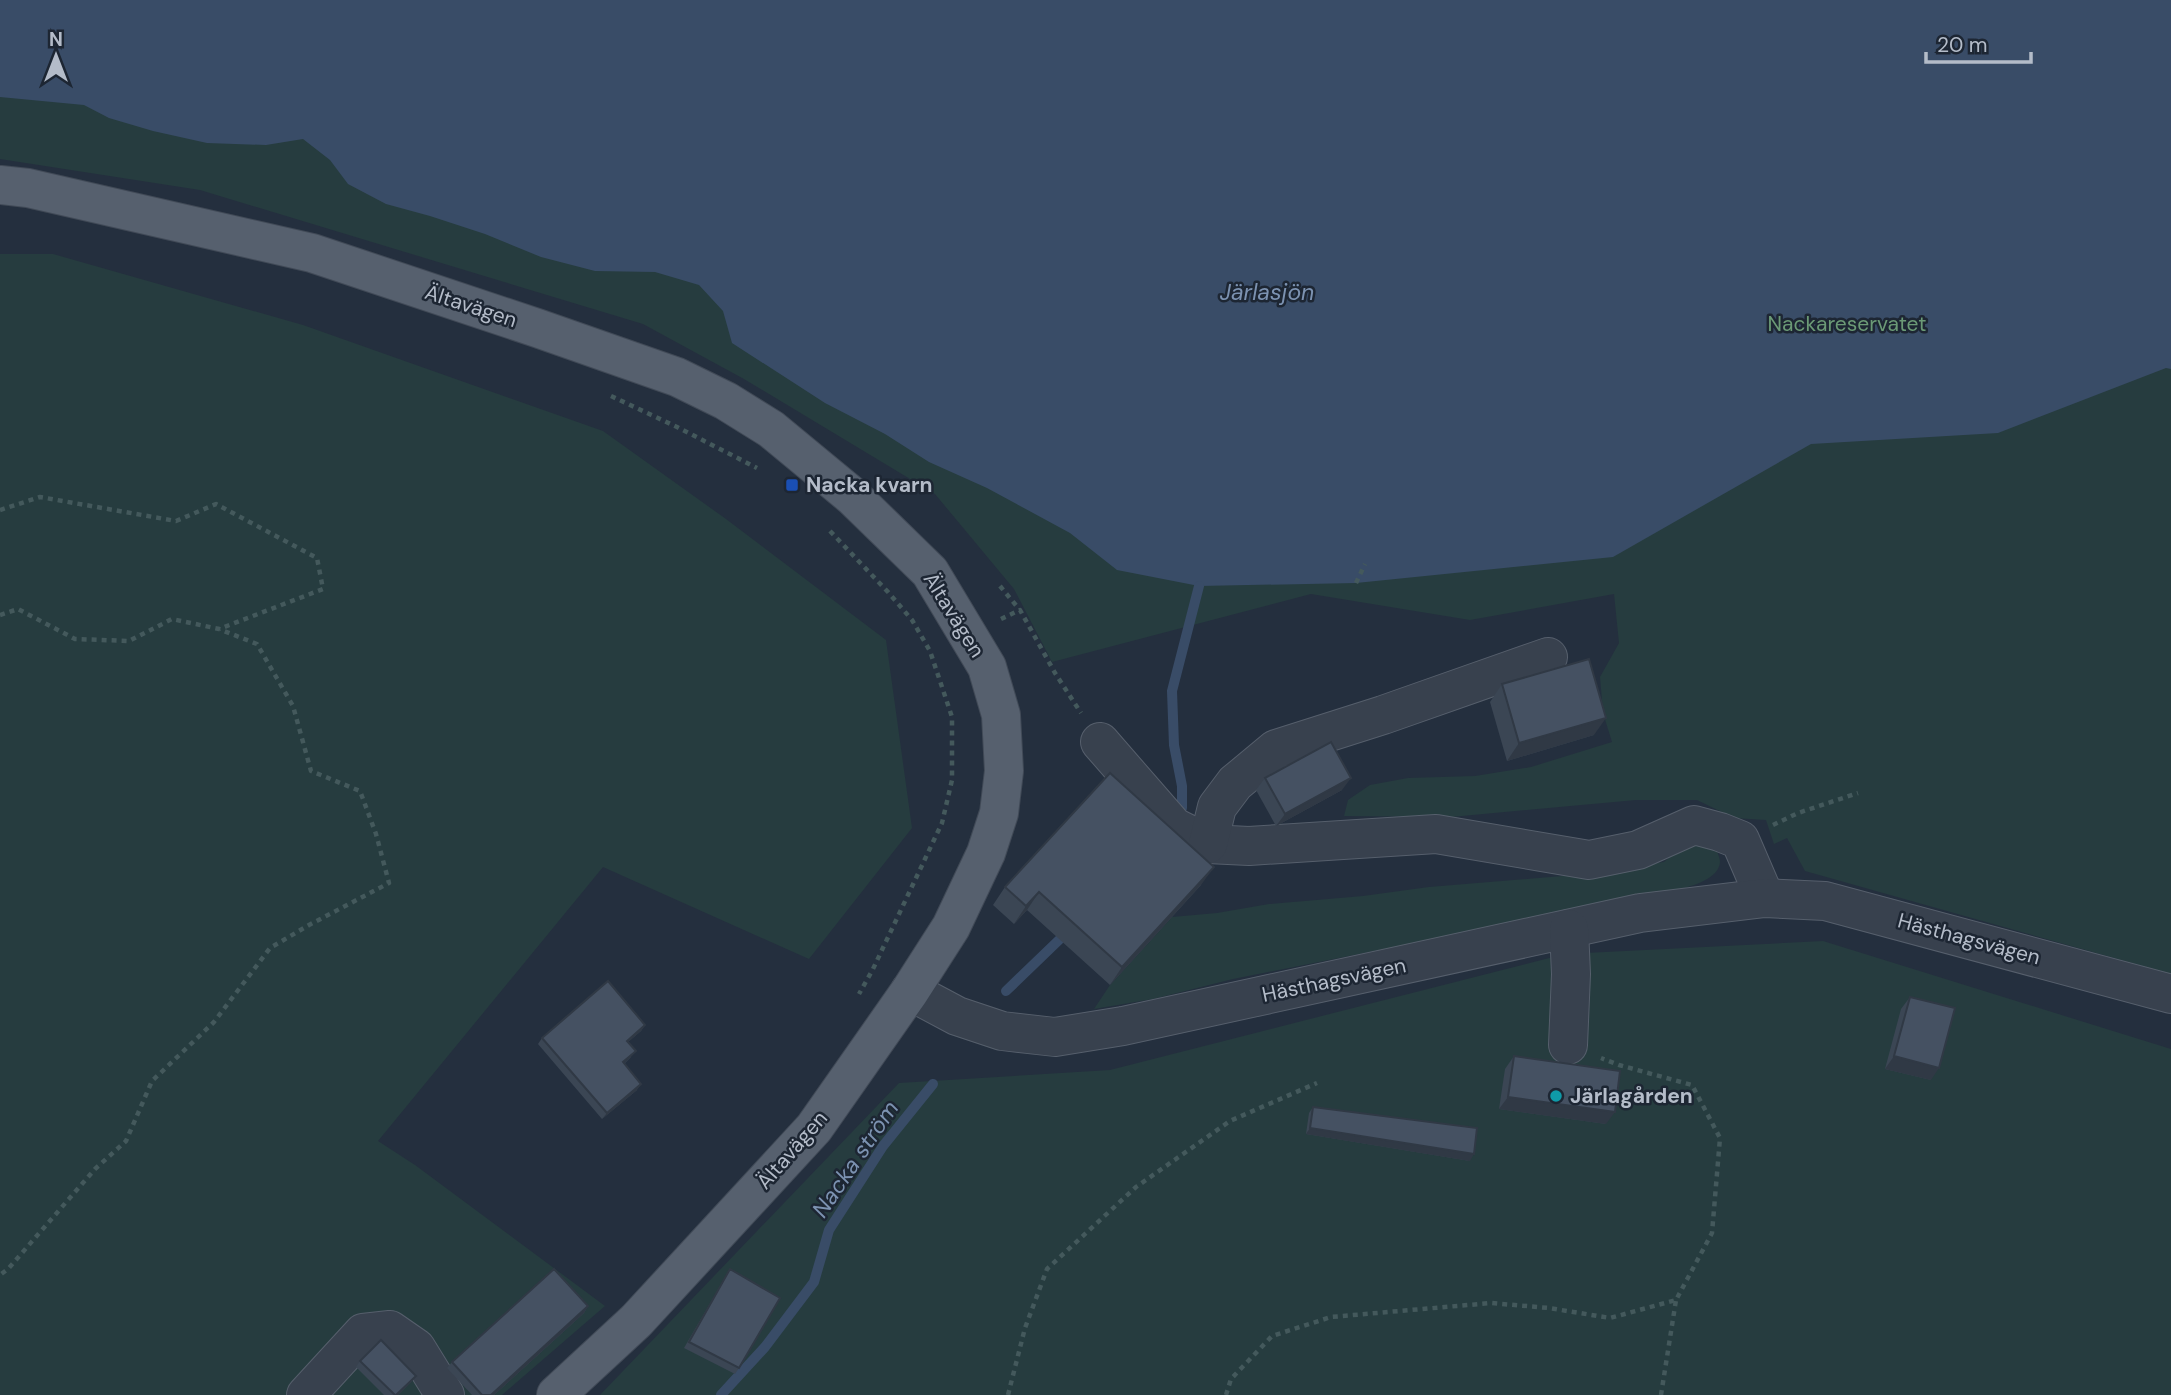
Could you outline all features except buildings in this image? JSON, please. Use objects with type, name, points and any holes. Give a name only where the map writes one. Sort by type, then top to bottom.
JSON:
[{"type":"main road","name":"Ältavägen","points":[[0,185],[28,188],[312,253],[677,377],[726,401],[771,429],[852,496],[930,572],[986,667],[1001,715],[1004,771],[999,813],[986,853],[951,927],[814,1128],[636,1321],[556,1395]]},
{"type":"street","points":[[1208,844],[1217,807],[1235,783],[1276,749],[1548,657]]},
{"type":"street","points":[[1100,742],[1174,827],[1208,844],[1249,846],[1436,834],[1589,860],[1638,850],[1694,825],[1740,840],[1765,898]]},
{"type":"street","name":"Hästhagsvägen","points":[[910,990],[957,1016],[1002,1031],[1055,1037],[1123,1026],[1640,913],[1765,898],[1825,901],[2171,994]]},
{"type":"street","points":[[1568,1045],[1571,974],[1569,929]]},
{"type":"street","points":[[306,1395],[363,1333],[390,1330],[416,1348],[445,1395]]},
{"type":"path","points":[[608,395],[758,469]]},
{"type":"path","points":[[0,510],[40,497],[176,521],[216,504],[317,558],[323,589],[219,629]]},
{"type":"path","points":[[827,528],[912,620],[930,651],[952,716],[952,780],[942,823],[855,1002]]},
{"type":"path","points":[[1356,583],[1365,564]]},
{"type":"path","points":[[1000,586],[1020,610]]},
{"type":"path","points":[[0,615],[18,609],[75,639],[129,641],[173,619],[219,629],[257,644],[293,706],[312,771],[360,791],[376,834],[389,883],[270,948],[214,1022],[152,1082],[126,1141],[95,1169],[0,1275]]},
{"type":"path","points":[[1740,840],[1798,813],[1858,793]]},
{"type":"path","points":[[1568,1045],[1619,1065],[1692,1085],[1720,1138],[1712,1233],[1676,1300],[1661,1395]]},
{"type":"path","points":[[1008,1395],[1025,1328],[1047,1269],[1136,1187],[1230,1121],[1317,1083]]},
{"type":"path","points":[[1226,1395],[1231,1379],[1272,1336],[1331,1317],[1491,1303],[1549,1308],[1610,1318],[1676,1300]]},
{"type":"green space","name":"Järlasjön","points":[[0,0],[2171,0],[2171,974],[1805,871],[1787,838],[1774,844],[1766,820],[1734,818],[1697,800],[1636,800],[1451,817],[1344,816],[1348,800],[1370,785],[1408,778],[1475,776],[1531,767],[1612,742],[1603,713],[1600,677],[1619,643],[1614,594],[1470,620],[1311,594],[1052,662],[1014,589],[935,494],[744,379],[643,324],[200,190],[0,159]]},
{"type":"green space","points":[[0,254],[53,254],[303,325],[603,431],[726,519],[886,640],[912,828],[809,959],[603,867],[378,1141],[415,1165],[605,1306],[502,1395],[0,1395]]},
{"type":"green space","points":[[1687,841],[1717,851],[1720,862],[1712,875],[1686,888],[1094,1009],[1110,985],[1172,917],[1429,887],[1586,874],[1664,862]]},
{"type":"green space","points":[[1823,941],[2171,1049],[2171,1395],[600,1395],[899,1083],[1110,1070],[1565,954]]},
{"type":"water","name":"Järlasjön","points":[[0,0],[2171,0],[2171,369],[2166,368],[1998,433],[1811,444],[1613,557],[1356,583],[1199,586],[1117,570],[1070,533],[987,488],[929,462],[885,434],[825,403],[732,343],[723,311],[699,285],[655,272],[595,271],[541,257],[485,234],[386,204],[348,184],[330,160],[303,139],[266,145],[207,143],[109,118],[84,105],[0,97]]},
{"type":"waterway","name":"Nacka ström","points":[[1182,808],[1182,786],[1174,745],[1172,691],[1199,586]]},
{"type":"waterway","name":"Nacka ström","points":[[1006,991],[1060,939]]},
{"type":"waterway","name":"Nacka ström","points":[[721,1395],[765,1347],[814,1282],[829,1230],[883,1146],[933,1084]]},
{"type":"place","name":"Nacka kvarn","points":[[792,485]]},
{"type":"place","name":"Järlagården","points":[[1556,1096]]},
{"type":"park label","name":"Nackareservatet","points":[[1847,324]]}]
